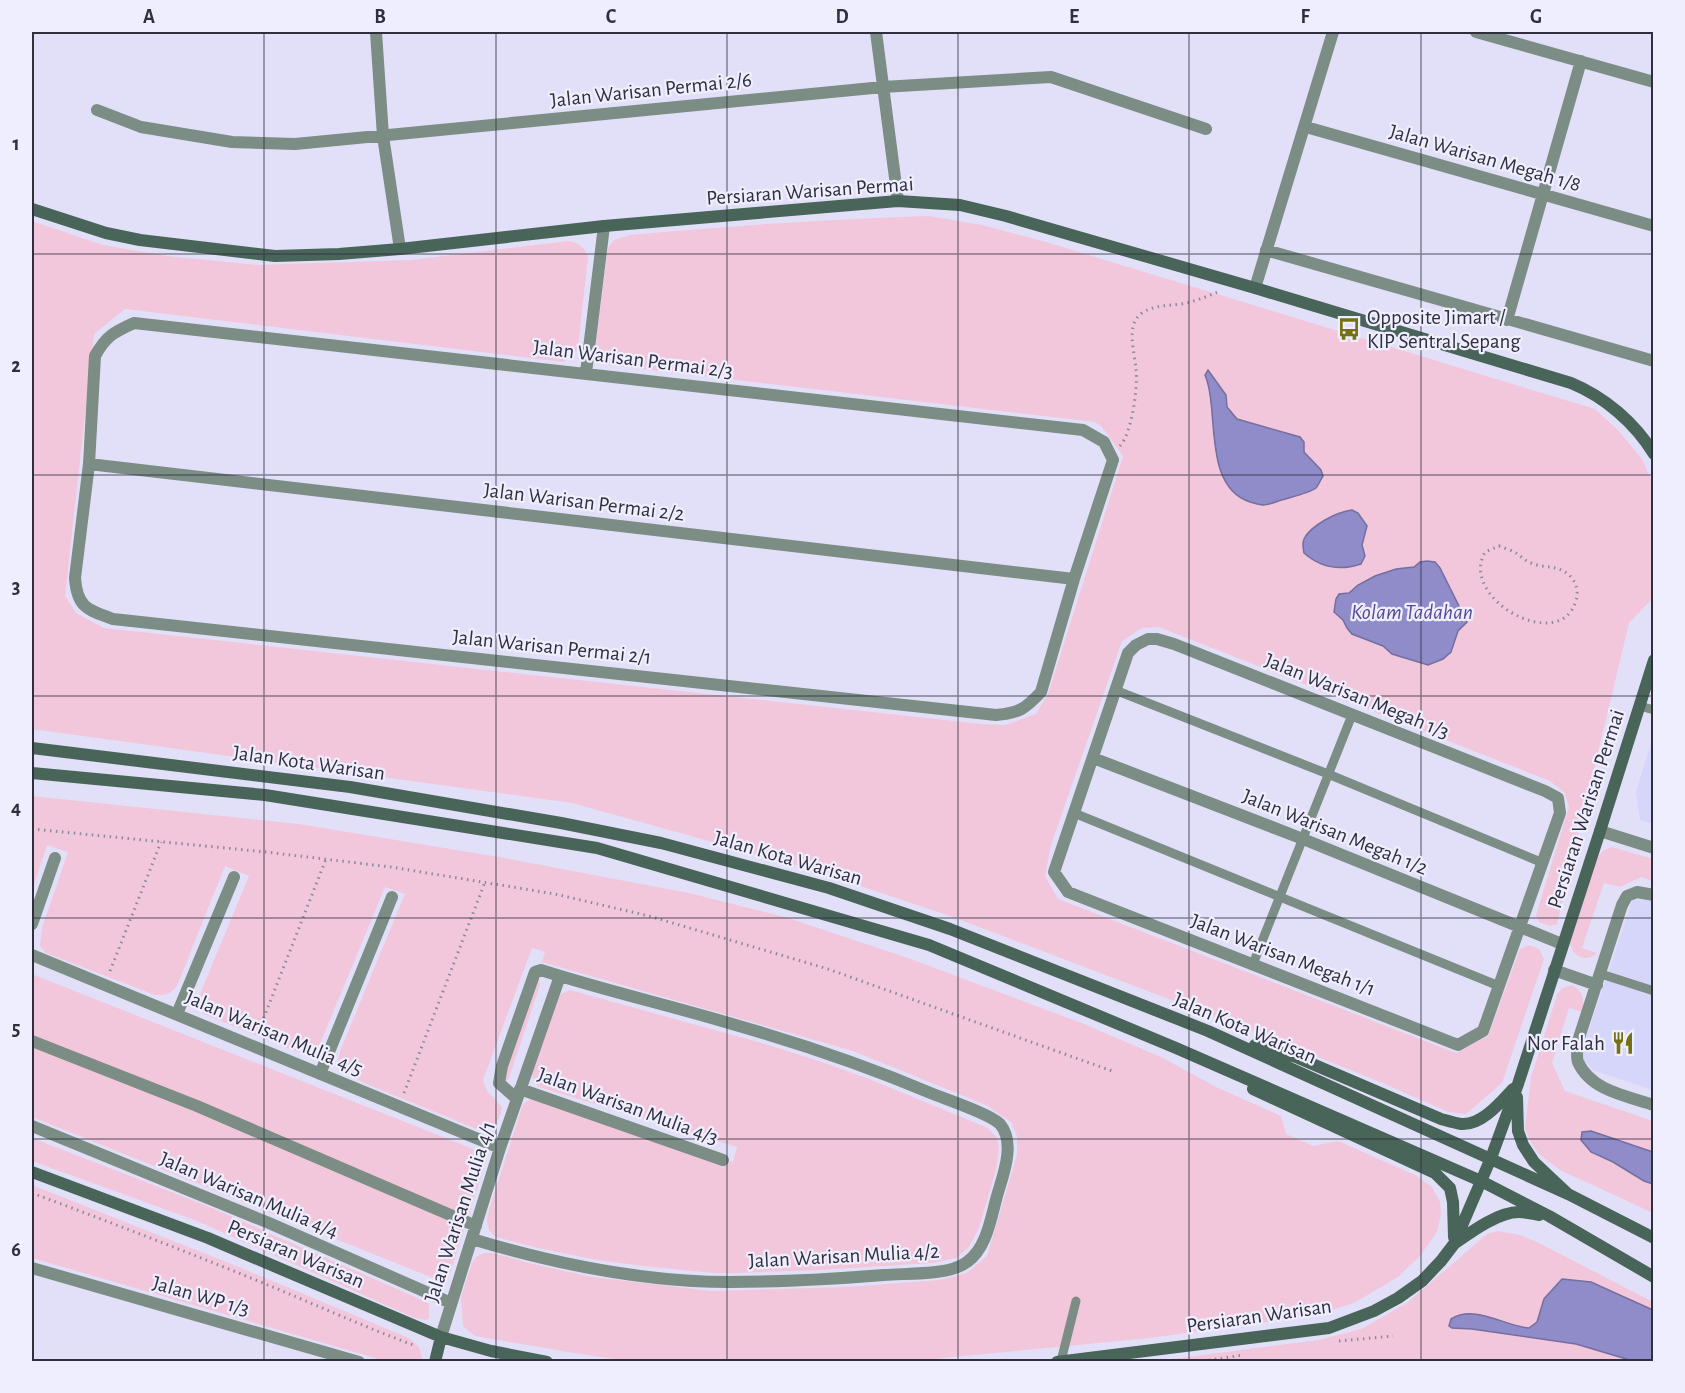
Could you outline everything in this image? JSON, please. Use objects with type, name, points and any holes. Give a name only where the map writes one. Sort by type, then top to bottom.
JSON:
[{"type":"street","points":[[376,32],[383,136],[400,249]]},
{"type":"street","points":[[876,32],[898,201]]},
{"type":"street","points":[[1256,288],[1333,32]]},
{"type":"street","points":[[1476,32],[1653,82]]},
{"type":"street","points":[[1507,320],[1581,61]]},
{"type":"street","name":"Jalan Warisan Permai 2/6","points":[[97,110],[141,127],[232,142],[295,144],[883,87],[1051,77],[1206,129]]},
{"type":"street","name":"Jalan Warisan Megah 1/8","points":[[1305,127],[1653,226]]},
{"type":"street","name":"Persiaran Warisan Permai","points":[[32,209],[106,233],[167,244],[275,256],[339,255],[604,226],[898,201],[960,205],[1006,216],[1256,288],[1585,389],[1618,412],[1648,444],[1653,454]]},
{"type":"street","points":[[586,373],[604,226]]},
{"type":"street","points":[[1266,250],[1653,361]]},
{"type":"street","name":"Jalan Warisan Permai 2/3","points":[[89,464],[95,356],[103,341],[115,331],[134,323],[1083,430],[1104,442],[1111,456]]},
{"type":"street","points":[[1074,579],[1111,456]]},
{"type":"street","name":"Jalan Warisan Permai 2/1","points":[[89,464],[75,578],[76,596],[90,611],[113,619],[996,715],[1016,713],[1029,706],[1041,692],[1074,579]]},
{"type":"street","name":"Jalan Warisan Permai 2/2","points":[[89,464],[1074,579]]},
{"type":"street","name":"Jalan Warisan Megah 1/3","points":[[1115,690],[1128,653],[1136,645],[1148,639],[1157,639],[1545,790],[1558,798],[1560,813],[1543,863]]},
{"type":"street","name":"Persiaran Warisan Permai","points":[[1554,970],[1653,666]]},
{"type":"street","points":[[1074,813],[1115,690]]},
{"type":"street","name":"Jalan Kota Warisan","points":[[32,748],[350,787],[561,823],[661,843],[829,888],[950,929],[1208,1031],[1491,1158]]},
{"type":"street","name":"Jalan Warisan Megah 1/2","points":[[1093,758],[1303,839],[1562,944]]},
{"type":"street","name":"Jalan Kota Warisan","points":[[32,773],[265,795],[597,848],[929,945],[1176,1048],[1480,1181],[1549,1216],[1653,1277]]},
{"type":"street","name":"Jalan Warisan Megah 1/1","points":[[1074,813],[1054,872],[1068,892],[1458,1045],[1483,1031],[1499,986]]},
{"type":"street","points":[[1600,831],[1653,848]]},
{"type":"street","points":[[32,924],[55,858]]},
{"type":"street","points":[[1499,986],[1543,863]]},
{"type":"street","points":[[177,1014],[234,877]]},
{"type":"street","points":[[1653,895],[1637,892],[1627,896],[1622,905],[1577,1044],[1578,1061],[1588,1075],[1602,1088],[1653,1105]]},
{"type":"street","points":[[320,1074],[392,897]]},
{"type":"street","name":"Jalan Warisan Mulia 4/5","points":[[32,955],[500,1148]]},
{"type":"street","name":"Jalan Warisan Mulia 4/1","points":[[441,1337],[500,1148],[560,976],[541,970],[535,972],[502,1066],[499,1083],[518,1094]]},
{"type":"street","points":[[1554,970],[1599,979]]},
{"type":"street","name":"Persiaran Warisan","points":[[1059,1361],[1092,1360],[1313,1331],[1347,1323],[1390,1303],[1422,1281],[1454,1244],[1491,1158],[1518,1084],[1554,970]]},
{"type":"street","name":"Jalan Warisan Mulia 4/2","points":[[32,1041],[208,1111],[510,1250],[593,1269],[731,1282],[857,1277],[949,1270],[968,1262],[981,1247],[990,1223],[1008,1150],[1006,1135],[999,1123],[978,1112],[856,1062],[738,1025],[560,976]]},
{"type":"street","points":[[1208,1031],[1296,1057],[1442,1119],[1462,1124],[1475,1122],[1499,1104],[1518,1084]]},
{"type":"street","points":[[1176,1048],[1270,1099],[1435,1173],[1450,1188],[1455,1217],[1454,1244]]},
{"type":"street","points":[[1518,1084],[1518,1131],[1523,1145],[1534,1162],[1568,1194]]},
{"type":"street","name":"Jalan Warisan Mulia 4/3","points":[[518,1094],[723,1160]]},
{"type":"street","name":"Jalan Warisan Mulia 4/4","points":[[32,1126],[269,1223],[451,1303]]},
{"type":"street","points":[[1491,1158],[1568,1194],[1653,1238]]},
{"type":"street","name":"Persiaran Warisan","points":[[32,1172],[208,1238],[441,1337],[491,1351],[547,1362]]},
{"type":"street","points":[[1454,1244],[1494,1219],[1517,1212],[1549,1216]]},
{"type":"street","name":"Jalan WP 1/3","points":[[32,1268],[359,1362]]},
{"type":"street","points":[[435,1362],[441,1337]]},
{"type":"lane","points":[[1115,690],[1328,774],[1543,863]]},
{"type":"lane","points":[[1640,706],[1653,710]]},
{"type":"lane","points":[[1254,964],[1352,715]]},
{"type":"lane","points":[[1074,813],[1499,986]]},
{"type":"lane","points":[[1599,979],[1653,991]]},
{"type":"lane","points":[[1059,1361],[1076,1301]]},
{"type":"path","points":[[1111,456],[1124,442],[1127,433],[1136,381],[1132,335],[1137,318],[1146,310],[1188,302],[1239,283]]},
{"type":"path","points":[[1499,546],[1531,563],[1556,566],[1574,580],[1577,591],[1574,606],[1569,615],[1561,621],[1549,623],[1520,617],[1493,598],[1486,588],[1481,577],[1482,558],[1485,552],[1499,546]]},
{"type":"path","points":[[32,829],[391,867],[555,894],[649,916],[828,969],[1112,1071]]},
{"type":"path","points":[[105,984],[161,842]]},
{"type":"path","points":[[253,1045],[326,859]]},
{"type":"path","points":[[399,1106],[485,882]]},
{"type":"path","points":[[32,1193],[136,1231],[361,1326],[416,1346]]},
{"type":"shaded area","points":[[928,216],[982,225],[1046,242],[1595,409],[1617,429],[1642,459],[1653,483],[1653,598],[1629,623],[1557,924],[1550,926],[1539,922],[1536,915],[1569,807],[1564,792],[1550,781],[1159,627],[1142,628],[1122,641],[1051,845],[1045,876],[1058,899],[1456,1053],[1488,1036],[1520,949],[1529,945],[1539,949],[1544,959],[1502,1083],[1466,1114],[1448,1112],[1266,1036],[950,916],[810,869],[572,803],[32,729],[32,221],[103,245],[167,256],[258,265],[411,260],[569,241],[581,246],[588,257],[578,347],[573,356],[563,362],[125,309],[94,334],[65,596],[76,613],[104,628],[982,724],[1006,725],[1036,714],[1048,694],[1123,456],[1101,426],[1095,422],[609,365],[599,357],[596,343],[608,248],[614,240],[630,235],[704,229]]},
{"type":"shaded area","points":[[1653,737],[1653,824],[1640,820],[1636,792]]},
{"type":"shaded area","points":[[32,796],[299,824],[499,857],[689,893],[785,917],[911,959],[1084,1024],[1163,1058],[1216,1087],[1281,1116],[1286,1134],[1313,1146],[1338,1141],[1415,1175],[1432,1187],[1440,1202],[1441,1214],[1437,1232],[1420,1256],[1398,1277],[1354,1303],[1312,1316],[1149,1338],[914,1361],[635,1362],[475,1336],[463,1326],[461,1297],[472,1263],[476,1257],[484,1253],[592,1277],[711,1291],[847,1287],[939,1280],[967,1273],[987,1256],[1017,1155],[1017,1136],[1011,1122],[986,1105],[853,1051],[542,962],[545,952],[532,948],[483,1080],[487,1091],[502,1107],[500,1115],[495,1124],[486,1131],[474,1128],[364,1083],[344,1071],[338,1061],[340,1051],[405,894],[385,887],[320,1044],[302,1052],[295,1051],[204,1014],[200,1010],[199,998],[202,989],[249,876],[225,866],[177,986],[170,993],[155,995],[46,953],[40,946],[42,928],[68,852],[47,845],[32,890]]},
{"type":"shaded area","points":[[1612,847],[1653,859],[1653,881],[1641,877],[1620,887],[1604,883],[1582,948],[1597,953],[1589,958],[1580,957],[1573,951],[1570,942],[1597,858],[1604,850]]},
{"type":"shaded area","points":[[1640,899],[1653,901],[1653,1090],[1593,1070],[1584,1060],[1585,1042],[1632,901]]},
{"type":"shaded area","points":[[32,974],[473,1149],[484,1156],[486,1161],[447,1279],[438,1280],[32,1117]]},
{"type":"shaded area","points":[[536,979],[539,979],[540,985],[509,1078],[505,1083],[503,1081]]},
{"type":"shaded area","points":[[1572,985],[1579,990],[1582,996],[1582,1012],[1569,1008],[1552,1063],[1565,1091],[1653,1121],[1653,1213],[1560,1170],[1539,1154],[1525,1128],[1531,1077],[1557,995],[1562,988]]},
{"type":"shaded area","points":[[570,990],[819,1061],[988,1128],[997,1138],[999,1149],[996,1170],[979,1228],[969,1247],[956,1258],[932,1263],[713,1273],[597,1260],[496,1237],[489,1230],[488,1213],[523,1104],[531,1099],[733,1162],[737,1147],[539,1087],[534,1082],[532,1074],[557,1000],[561,994]]},
{"type":"shaded area","points":[[32,1138],[205,1205],[422,1300],[429,1304],[429,1318],[425,1320],[415,1318],[197,1221],[32,1161]]},
{"type":"shaded area","points":[[32,1185],[234,1265],[409,1338],[419,1347],[423,1361],[378,1361],[375,1358],[32,1258]]},
{"type":"shaded area","points":[[1498,1231],[1520,1235],[1539,1243],[1653,1302],[1653,1361],[1149,1362],[1319,1340],[1361,1329],[1407,1303],[1487,1234]]},
{"type":"water","points":[[1208,370],[1226,395],[1227,407],[1237,419],[1300,437],[1304,442],[1304,452],[1321,470],[1323,476],[1316,488],[1263,505],[1250,502],[1235,493],[1225,480],[1215,446],[1212,408],[1205,375]]},
{"type":"water","name":"Kolam Tadahan","points":[[1352,510],[1358,513],[1367,526],[1362,545],[1365,556],[1361,564],[1331,567],[1317,562],[1304,553],[1304,539],[1312,529],[1332,516]]},
{"type":"water","name":"Kolam Tadahan","points":[[1420,562],[1435,562],[1440,568],[1467,622],[1458,631],[1451,652],[1443,659],[1428,665],[1392,654],[1383,646],[1352,634],[1343,620],[1334,612],[1339,594],[1349,593],[1375,576],[1396,569],[1414,567]]},
{"type":"water","points":[[1591,1131],[1653,1152],[1653,1184],[1591,1152],[1581,1140],[1582,1132]]},
{"type":"water","points":[[1562,1279],[1591,1282],[1653,1310],[1653,1361],[1633,1361],[1576,1344],[1449,1326],[1451,1319],[1470,1314],[1529,1328],[1537,1322],[1544,1299]]},
{"type":"place","name":"Opposite Jimart / KIP Sentral Sepang","points":[[1349,329]]},
{"type":"place","name":"Nor Falah","points":[[1623,1043]]}]
